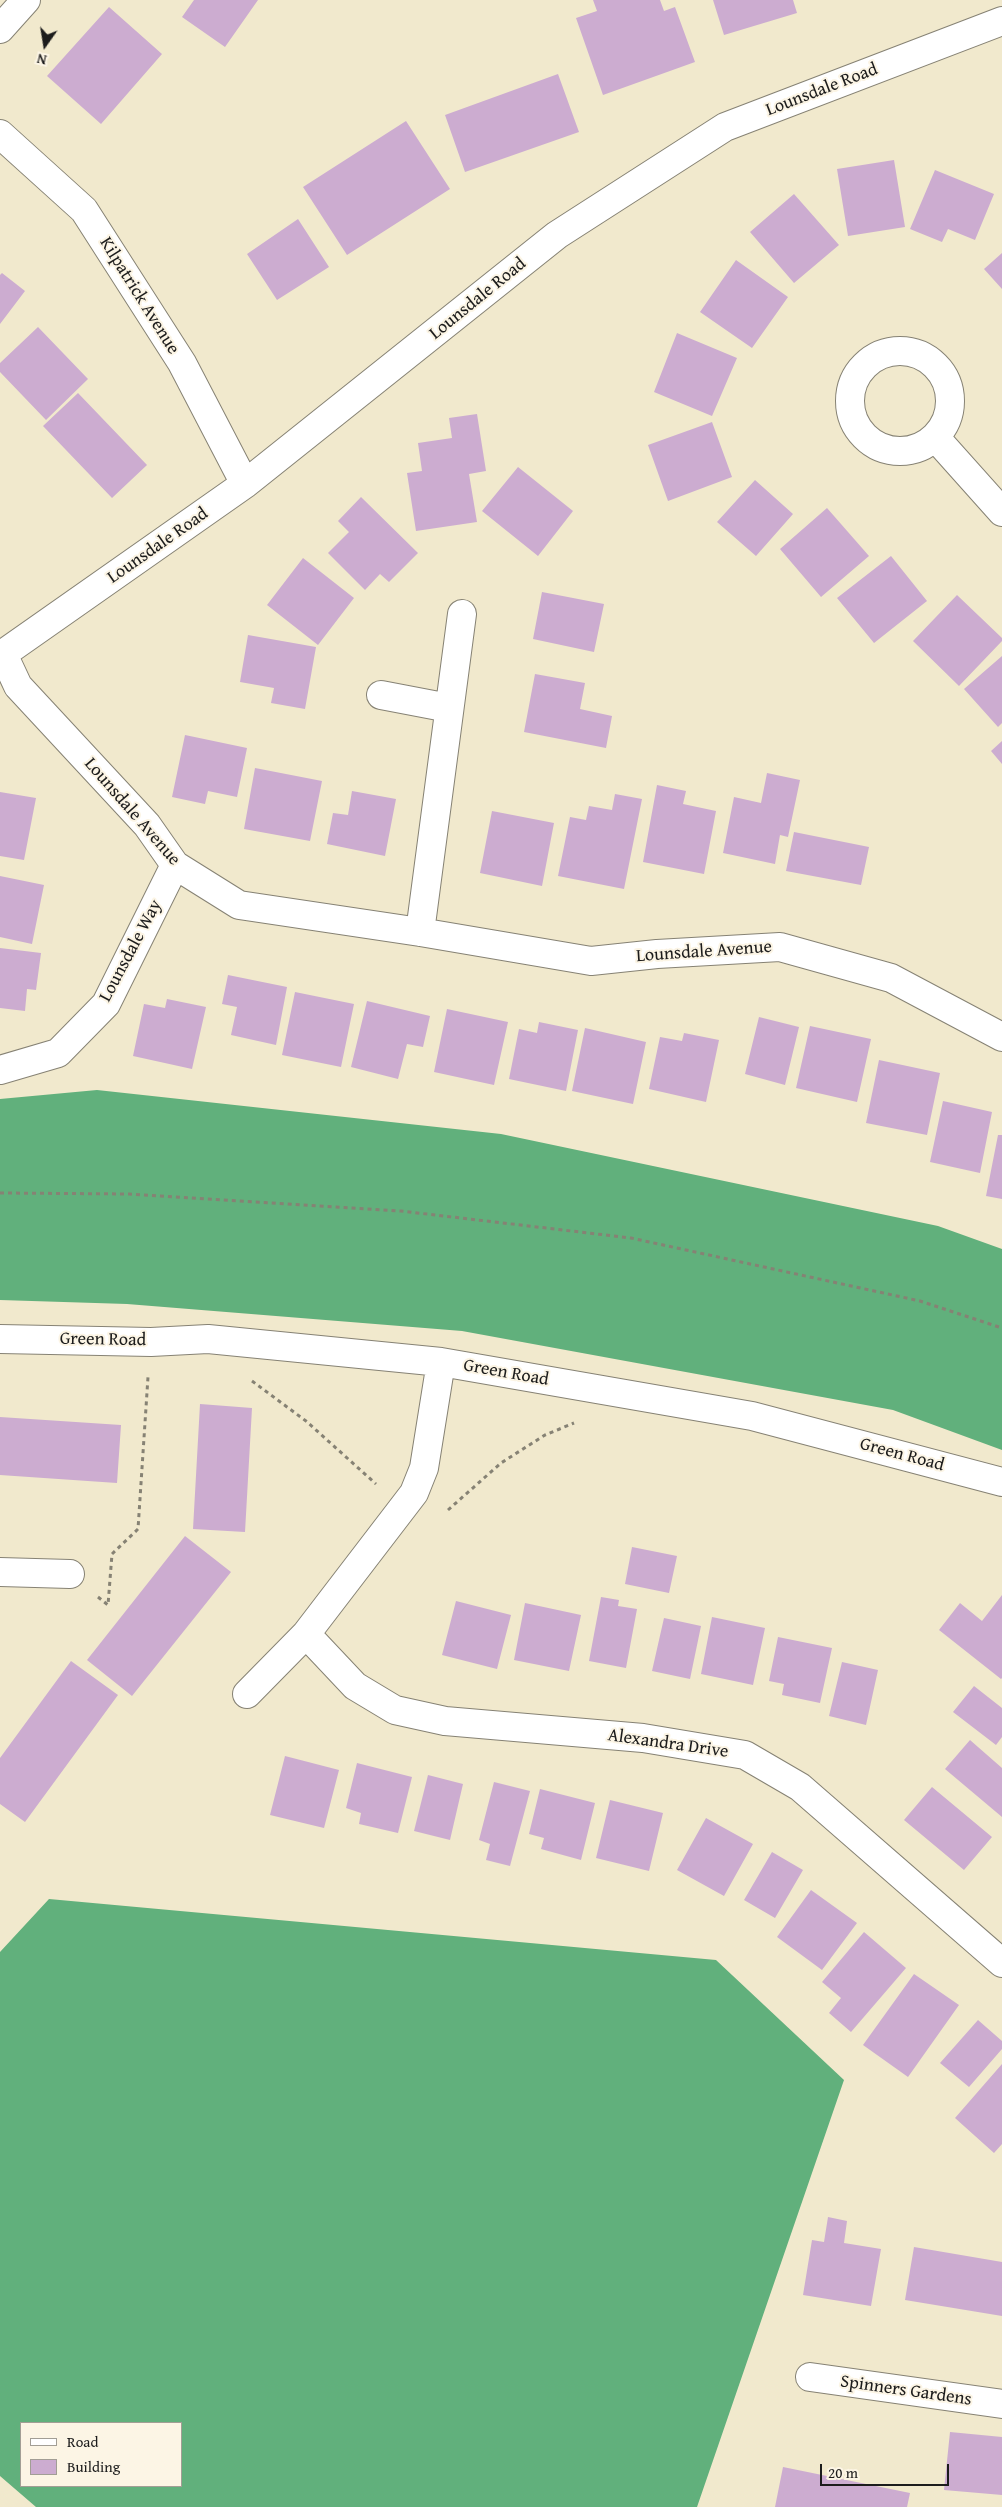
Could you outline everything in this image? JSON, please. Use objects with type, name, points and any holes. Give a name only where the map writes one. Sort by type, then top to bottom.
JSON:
[{"type":"street","points":[[0,29],[26,0]]},
{"type":"street","name":"Lounsdale Road","points":[[2,655],[245,484],[557,235],[725,127],[1002,21]]},
{"type":"street","name":"Kilpatrick Avenue","points":[[0,134],[84,210],[182,363],[245,484]]},
{"type":"street","points":[[935,437],[1002,512]]},
{"type":"street","points":[[420,932],[462,614]]},
{"type":"street","name":"Lounsdale Avenue","points":[[2,655],[18,686],[147,825],[175,865],[239,905],[420,932],[591,962],[657,954],[780,947],[891,978],[1002,1037]]},
{"type":"street","points":[[381,695],[449,708]]},
{"type":"street","name":"Lounsdale Way","points":[[0,1070],[58,1053],[106,1004],[175,865]]},
{"type":"street","name":"Green Road","points":[[0,1339],[150,1342],[208,1339],[441,1362],[752,1416],[1002,1482]]},
{"type":"street","points":[[247,1694],[306,1634],[414,1493],[424,1468],[441,1362]]},
{"type":"street","points":[[0,1572],[70,1574]]},
{"type":"street","name":"Alexandra Drive","points":[[306,1634],[355,1686],[396,1710],[445,1721],[643,1738],[744,1755],[800,1787],[998,1951]]},
{"type":"street","name":"Spinners Gardens","points":[[810,2378],[1002,2404]]},
{"type":"path","points":[[0,1193],[129,1194],[401,1211],[631,1238],[920,1301],[1002,1328]]},
{"type":"path","points":[[70,1574],[108,1605],[112,1554],[138,1529],[150,1342]]},
{"type":"green space","points":[[97,1090],[501,1134],[938,1226],[1002,1249],[1002,1450],[893,1410],[462,1331],[127,1304],[0,1300],[0,1099]]},
{"type":"green space","points":[[49,1899],[716,1960],[844,2080],[697,2507],[36,2507],[0,2476],[0,1952]]},
{"type":"building","points":[[194,0],[258,0],[225,47],[182,17]]},
{"type":"building","points":[[593,0],[660,0],[664,11],[675,7],[695,62],[603,95],[576,18],[597,11]]},
{"type":"building","points":[[713,0],[793,0],[797,13],[724,35]]},
{"type":"building","points":[[109,7],[162,54],[101,124],[47,76]]},
{"type":"building","points":[[558,74],[579,132],[465,172],[445,115]]},
{"type":"building","points":[[406,121],[450,189],[347,255],[303,187]]},
{"type":"building","points":[[894,160],[905,227],[848,236],[837,169]]},
{"type":"building","points":[[935,170],[994,194],[975,240],[948,229],[942,242],[910,229]]},
{"type":"building","points":[[794,194],[839,245],[794,283],[750,232]]},
{"type":"building","points":[[298,219],[329,267],[277,300],[247,254]]},
{"type":"building","points":[[1002,253],[1002,289],[984,269]]},
{"type":"building","points":[[736,260],[788,297],[752,348],[700,312]]},
{"type":"building","points":[[2,273],[25,291],[0,324],[0,275]]},
{"type":"building","points":[[38,327],[88,379],[46,420],[0,372],[0,363]]},
{"type":"building","points":[[677,333],[737,358],[712,416],[654,392]]},
{"type":"building","points":[[78,393],[147,465],[112,498],[43,426]]},
{"type":"building","points":[[477,414],[486,471],[469,474],[477,522],[416,531],[407,473],[422,471],[418,443],[452,438],[449,418]]},
{"type":"building","points":[[712,422],[732,477],[668,501],[648,445]]},
{"type":"building","points":[[518,467],[573,511],[538,556],[482,511]]},
{"type":"building","points":[[755,480],[793,514],[756,556],[717,522]]},
{"type":"building","points":[[361,497],[418,553],[389,582],[380,574],[365,590],[328,553],[349,532],[338,521]]},
{"type":"building","points":[[827,508],[869,556],[821,597],[780,549]]},
{"type":"building","points":[[891,556],[927,601],[874,643],[837,598]]},
{"type":"building","points":[[303,558],[354,598],[318,645],[267,605]]},
{"type":"building","points":[[542,592],[604,604],[594,652],[533,639]]},
{"type":"building","points":[[957,595],[1002,638],[1002,641],[959,686],[913,641]]},
{"type":"building","points":[[248,635],[316,647],[305,709],[271,703],[274,688],[240,682]]},
{"type":"building","points":[[1002,656],[1002,723],[998,727],[964,689]]},
{"type":"building","points":[[535,674],[585,683],[580,709],[612,716],[606,748],[524,732]]},
{"type":"building","points":[[185,735],[247,748],[237,797],[208,791],[205,804],[172,797]]},
{"type":"building","points":[[1002,741],[1002,764],[991,751]]},
{"type":"building","points":[[255,768],[322,781],[310,841],[244,829]]},
{"type":"building","points":[[767,773],[800,780],[788,837],[780,835],[775,864],[723,853],[734,797],[761,803]]},
{"type":"building","points":[[657,785],[686,791],[683,804],[716,811],[704,874],[643,862]]},
{"type":"building","points":[[352,791],[396,799],[385,856],[327,844],[333,813],[348,815]]},
{"type":"building","points":[[0,792],[36,798],[24,860],[0,856]]},
{"type":"building","points":[[615,794],[642,799],[624,889],[558,876],[570,817],[586,820],[589,806],[612,810]]},
{"type":"building","points":[[492,811],[554,823],[542,886],[480,873]]},
{"type":"building","points":[[794,832],[869,847],[861,885],[786,871]]},
{"type":"building","points":[[0,876],[44,885],[32,944],[0,937]]},
{"type":"building","points":[[0,948],[41,953],[36,990],[27,989],[25,1011],[0,1008]]},
{"type":"building","points":[[228,975],[287,987],[276,1045],[231,1035],[237,1007],[222,1004]]},
{"type":"building","points":[[295,992],[354,1004],[341,1067],[282,1055]]},
{"type":"building","points":[[167,999],[206,1007],[192,1069],[133,1056],[144,1004],[165,1008]]},
{"type":"building","points":[[367,1001],[430,1016],[423,1047],[407,1044],[398,1079],[351,1067]]},
{"type":"building","points":[[447,1009],[508,1022],[494,1085],[434,1072]]},
{"type":"building","points":[[759,1017],[799,1027],[785,1085],[745,1074]]},
{"type":"building","points":[[539,1022],[578,1030],[566,1091],[509,1079],[519,1029],[537,1033]]},
{"type":"building","points":[[810,1026],[871,1039],[857,1102],[796,1088]]},
{"type":"building","points":[[585,1028],[646,1042],[633,1104],[572,1091]]},
{"type":"building","points":[[684,1033],[719,1040],[706,1102],[649,1089],[660,1037],[682,1041]]},
{"type":"building","points":[[879,1060],[940,1073],[927,1135],[866,1123]]},
{"type":"building","points":[[943,1101],[992,1112],[980,1173],[930,1162]]},
{"type":"building","points":[[998,1135],[1002,1135],[1002,1199],[986,1196]]},
{"type":"building","points":[[200,1404],[252,1408],[245,1532],[193,1529]]},
{"type":"building","points":[[0,1417],[121,1425],[117,1483],[0,1475]]},
{"type":"building","points":[[185,1536],[231,1572],[132,1696],[87,1660]]},
{"type":"building","points":[[632,1547],[677,1556],[669,1593],[625,1584]]},
{"type":"building","points":[[1002,1595],[1001,1679],[939,1630],[960,1603],[982,1621]]},
{"type":"building","points":[[601,1597],[619,1600],[618,1606],[637,1609],[626,1668],[589,1661]]},
{"type":"building","points":[[456,1601],[511,1615],[497,1669],[442,1655]]},
{"type":"building","points":[[525,1603],[581,1615],[569,1671],[514,1660]]},
{"type":"building","points":[[712,1617],[765,1628],[753,1685],[701,1674]]},
{"type":"building","points":[[664,1618],[701,1626],[690,1679],[652,1671]]},
{"type":"building","points":[[778,1637],[832,1648],[820,1703],[782,1695],[784,1684],[769,1681]]},
{"type":"building","points":[[71,1661],[118,1695],[25,1822],[0,1804],[0,1758]]},
{"type":"building","points":[[842,1662],[878,1670],[866,1725],[829,1716]]},
{"type":"building","points":[[974,1686],[1002,1708],[1002,1737],[996,1745],[953,1712]]},
{"type":"building","points":[[970,1740],[1002,1768],[1002,1817],[945,1769]]},
{"type":"building","points":[[285,1756],[339,1770],[324,1828],[270,1815]]},
{"type":"building","points":[[357,1763],[412,1777],[398,1833],[359,1824],[361,1813],[346,1808]]},
{"type":"building","points":[[428,1775],[463,1784],[450,1840],[414,1831]]},
{"type":"building","points":[[494,1782],[530,1791],[510,1866],[486,1860],[490,1844],[479,1840]]},
{"type":"building","points":[[932,1787],[992,1837],[964,1870],[904,1820]]},
{"type":"building","points":[[540,1789],[595,1803],[581,1860],[541,1849],[544,1838],[529,1834]]},
{"type":"building","points":[[610,1800],[663,1813],[649,1871],[596,1858]]},
{"type":"building","points":[[706,1818],[753,1844],[724,1896],[677,1870]]},
{"type":"building","points":[[772,1852],[803,1870],[775,1918],[744,1900]]},
{"type":"building","points":[[811,1890],[857,1923],[822,1970],[777,1937]]},
{"type":"building","points":[[864,1932],[906,1968],[851,2032],[829,2013],[841,1998],[822,1982]]},
{"type":"building","points":[[914,1974],[959,2005],[908,2077],[863,2045]]},
{"type":"building","points":[[978,2020],[1002,2041],[1002,2049],[969,2087],[940,2063]]},
{"type":"building","points":[[1002,2064],[1002,2144],[994,2153],[955,2118]]},
{"type":"building","points":[[828,2217],[847,2221],[844,2243],[881,2249],[871,2306],[803,2295],[812,2240],[824,2242]]},
{"type":"building","points":[[914,2247],[1002,2262],[1002,2316],[905,2300]]},
{"type":"building","points":[[950,2432],[1002,2437],[1002,2495],[944,2490]]},
{"type":"building","points":[[783,2467],[910,2493],[907,2507],[775,2507]]}]
